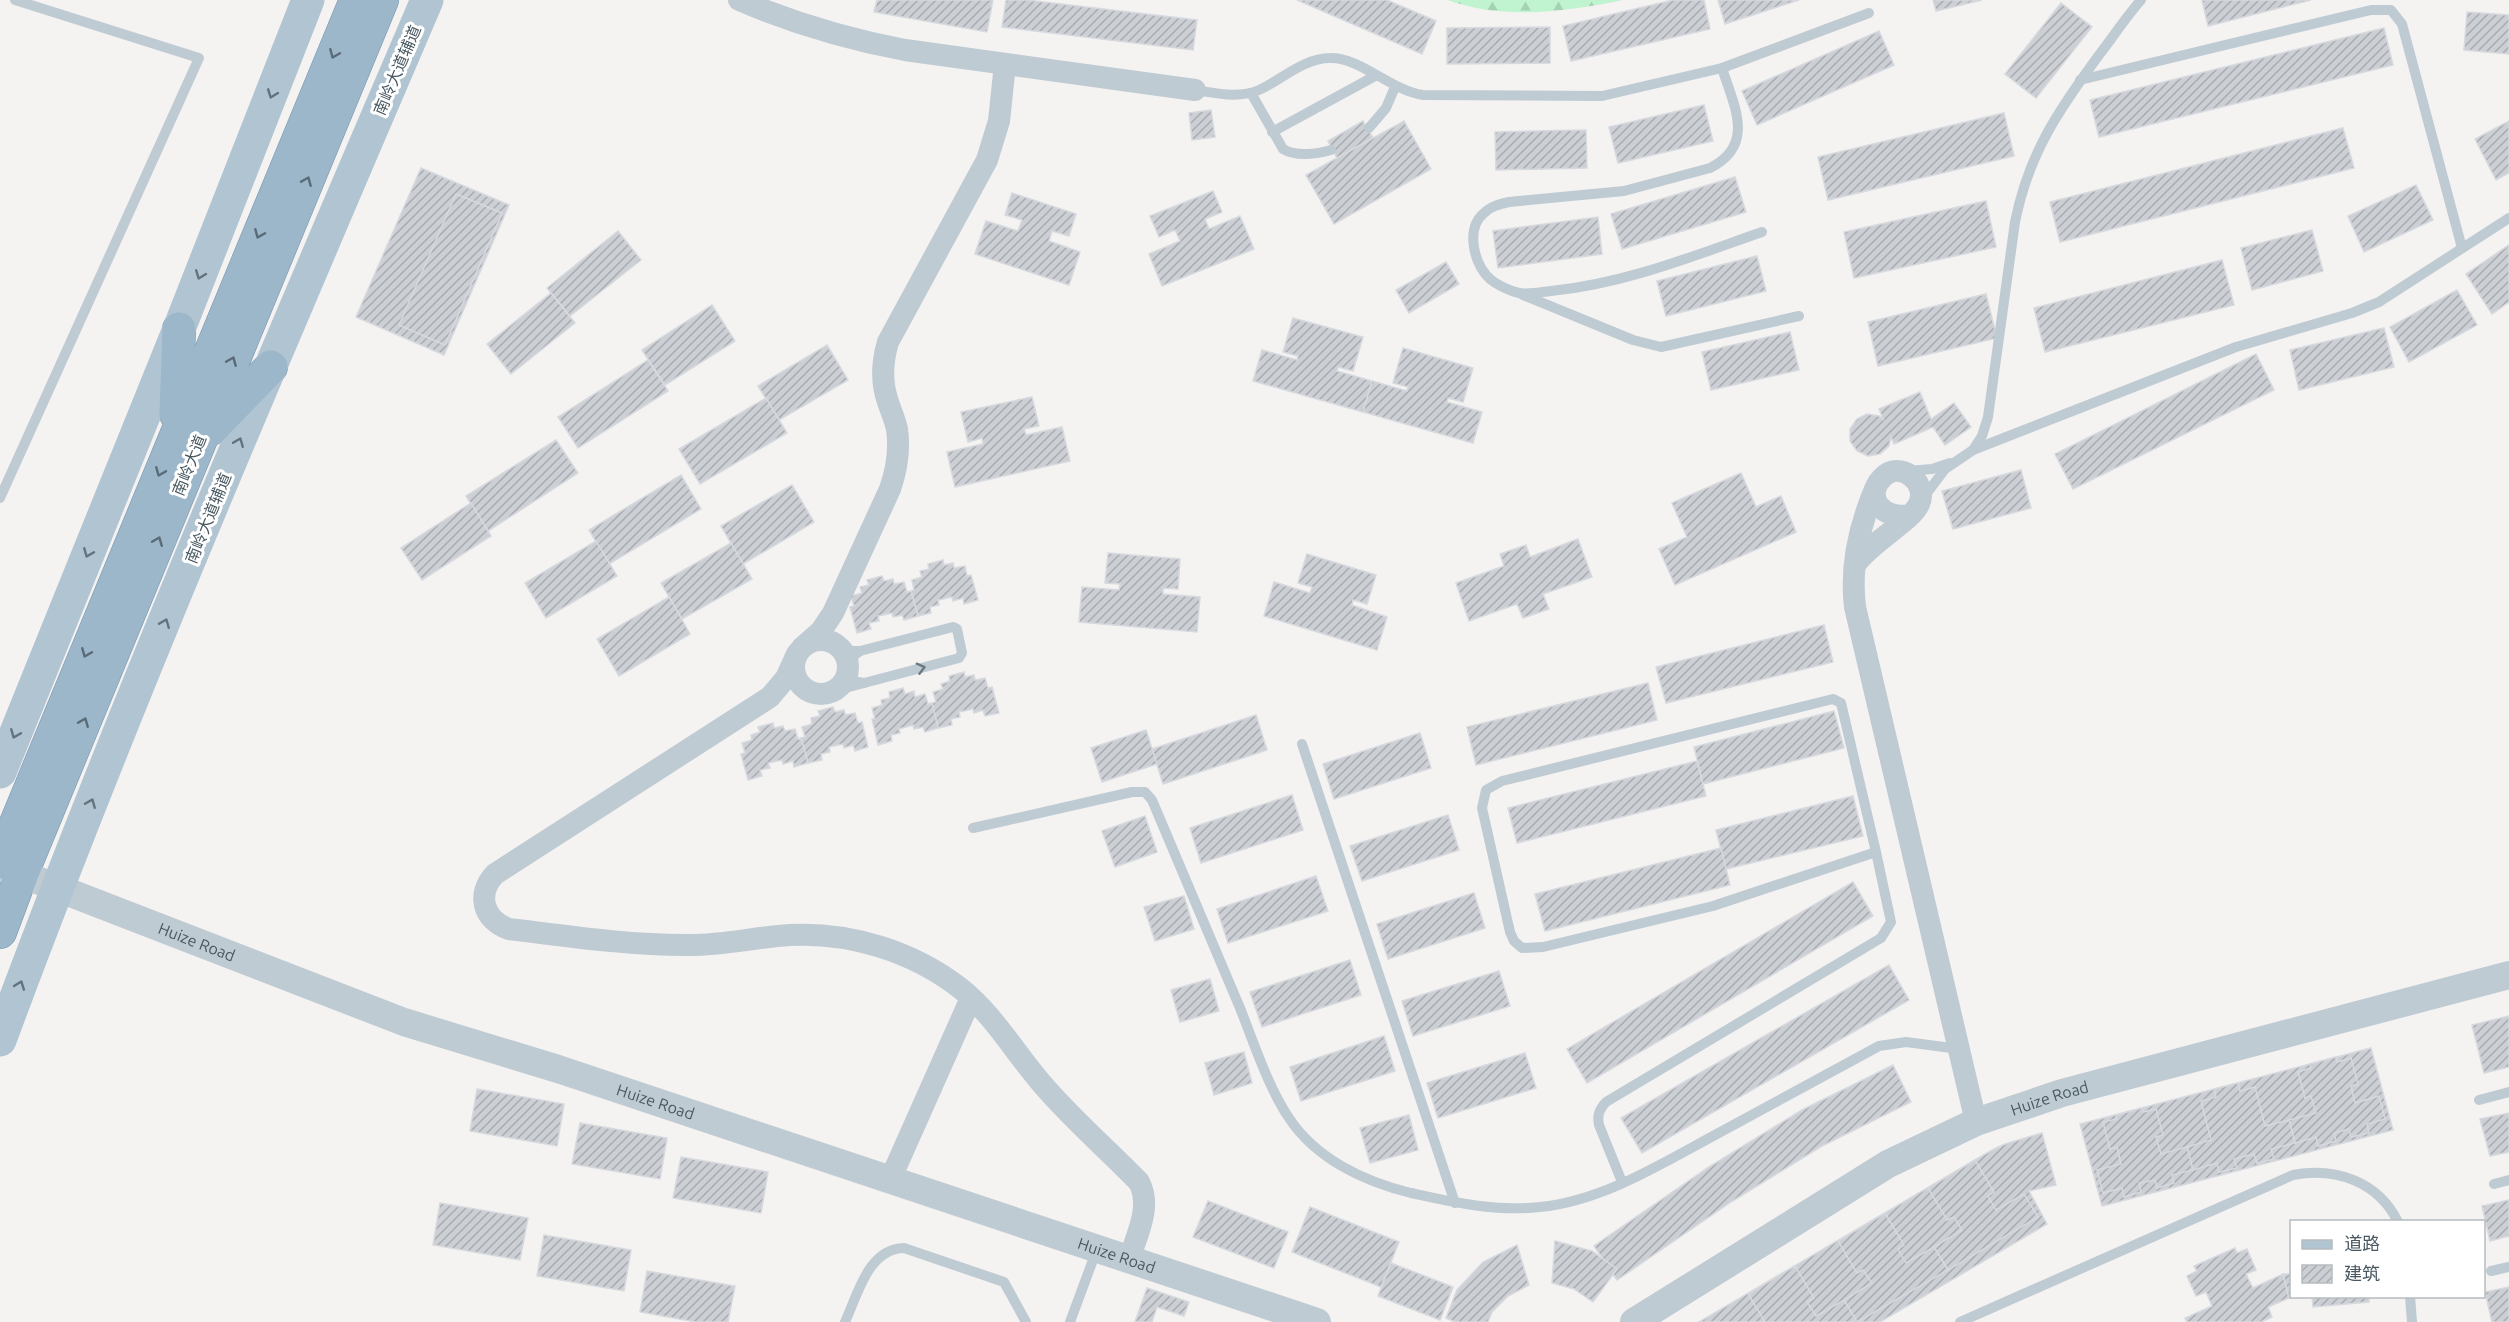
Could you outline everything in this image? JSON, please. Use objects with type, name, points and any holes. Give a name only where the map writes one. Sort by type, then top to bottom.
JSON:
[{"type":"highway","name":"南岭大道","points":[[186,439],[356,0]]},
{"type":"highway","name":"南岭大道","points":[[0,932],[7,867],[186,439],[382,0]]},
{"type":"highway","points":[[179,329],[186,439]]},
{"type":"highway","points":[[186,439],[270,367]]},
{"type":"main road","points":[[0,772],[179,329],[308,0]]},
{"type":"main road","name":"南岭大道辅道","points":[[0,1040],[57,886],[270,367],[427,0]]},
{"type":"street","points":[[739,0],[789,21],[866,43],[1195,90]]},
{"type":"street","points":[[1005,64],[999,121],[987,160],[888,342],[885,354],[884,390],[897,428],[895,474],[833,613],[820,631],[800,650],[786,678],[770,697],[495,874],[489,880],[483,895],[490,918],[509,929],[657,945],[725,943],[788,936],[843,938],[870,943],[918,962],[940,974],[971,998],[995,1023],[1023,1061],[1066,1111],[1139,1182],[1145,1205],[1130,1260]]},
{"type":"street","points":[[1855,565],[1862,554],[1914,511],[1922,495],[1919,483],[1909,473],[1895,471],[1882,477],[1875,489],[1859,532],[1855,565],[1855,607],[1976,1122]]},
{"type":"street","points":[[1875,489],[1877,503],[1886,514],[1897,517],[1914,511]]},
{"type":"street","points":[[770,697],[795,692],[823,693],[842,683],[858,667],[837,645],[830,627],[833,613]]},
{"type":"street","points":[[823,693],[803,687],[797,680],[794,671],[800,650],[820,640],[837,645]]},
{"type":"street","name":"Huize Road","points":[[7,867],[404,1022],[569,1073],[1317,1322]]},
{"type":"street","name":"Huize Road","points":[[1634,1322],[1888,1164],[1976,1122],[2062,1093],[2509,975]]},
{"type":"street","points":[[890,1180],[971,998]]},
{"type":"lane","points":[[0,498],[199,58],[15,0]]},
{"type":"lane","points":[[1973,450],[1982,436],[1988,417],[2020,197],[2037,151],[2066,100],[2141,0]]},
{"type":"lane","points":[[2080,80],[2371,10],[2391,10],[2402,24],[2462,248]]},
{"type":"lane","points":[[1195,90],[1227,95],[1251,93],[1321,58],[1348,60],[1395,87],[1423,95],[1602,96],[1722,68],[1869,13]]},
{"type":"lane","points":[[1722,68],[1738,127],[1737,140],[1732,152],[1723,162],[1710,168],[1624,190],[1509,202],[1494,206],[1483,213],[1474,234],[1477,258],[1483,271],[1492,281],[1633,340],[1661,347],[1799,316]]},
{"type":"lane","points":[[1272,132],[1375,76]]},
{"type":"lane","points":[[1369,128],[1386,108],[1395,87]]},
{"type":"lane","points":[[1251,93],[1283,149],[1292,153],[1308,154],[1331,150]]},
{"type":"lane","points":[[1914,511],[1936,479],[1973,450],[2236,347],[2352,313],[2379,302],[2509,218]]},
{"type":"lane","points":[[1520,293],[1610,283],[1762,232]]},
{"type":"lane","points":[[1895,471],[1932,469],[1959,459]]},
{"type":"lane","points":[[952,627],[957,629],[962,650],[959,658],[858,667],[952,627]]},
{"type":"lane","points":[[1622,1182],[1599,1125],[1600,1109],[1606,1102],[1881,938],[1891,922],[1876,852],[1841,704],[1833,699],[1502,781],[1486,790],[1482,798],[1482,808],[1510,932],[1514,941],[1522,948],[1543,946],[1713,906],[1876,852]]},
{"type":"lane","points":[[1302,744],[1455,1203]]},
{"type":"lane","points":[[973,828],[1132,792],[1145,792],[1152,800],[1263,1063],[1289,1118],[1310,1143],[1335,1162],[1363,1178],[1390,1188],[1455,1203],[1499,1208],[1540,1207],[1573,1201],[1622,1182],[1670,1159],[1879,1046],[1906,1042],[1959,1049]]},
{"type":"lane","points":[[2479,1100],[2509,1092]]},
{"type":"lane","points":[[1960,1322],[2293,1175],[2327,1172],[2360,1182],[2386,1202],[2397,1220]]},
{"type":"lane","points":[[2494,1184],[2509,1180]]},
{"type":"lane","points":[[845,1322],[874,1261],[887,1251],[904,1248],[1004,1282],[1026,1322]]},
{"type":"lane","points":[[1070,1322],[1097,1249]]},
{"type":"lane","points":[[2491,1271],[2509,1267]]},
{"type":"lane","points":[[2410,1298],[2412,1322]]},
{"type":"green space","points":[[1447,0],[1623,0],[1557,11],[1512,12],[1468,6]]},
{"type":"building","points":[[877,0],[993,0],[987,32],[874,12]]},
{"type":"building","points":[[1006,0],[1027,0],[1197,20],[1193,50],[1002,27]]},
{"type":"building","points":[[1297,0],[1387,0],[1436,21],[1422,54]]},
{"type":"building","points":[[1673,0],[1704,0],[1710,29],[1571,61],[1563,26]]},
{"type":"building","points":[[1718,0],[1799,0],[1725,24]]},
{"type":"building","points":[[1933,0],[1982,0],[1936,11]]},
{"type":"building","points":[[2202,0],[2311,0],[2208,26]]},
{"type":"building","points":[[2061,3],[2092,27],[2036,98],[2005,74]]},
{"type":"building","points":[[2467,12],[2509,15],[2509,54],[2464,50]]},
{"type":"building","points":[[1550,27],[1550,63],[1447,64],[1447,28]]},
{"type":"building","points":[[2384,28],[2393,65],[2099,137],[2090,100]]},
{"type":"building","points":[[1879,31],[1894,65],[1757,125],[1742,91]]},
{"type":"building","points":[[1704,105],[1713,141],[1618,163],[1609,127]]},
{"type":"building","points":[[1211,110],[1215,137],[1192,140],[1189,113]]},
{"type":"building","points":[[2004,113],[2014,156],[1828,200],[1818,157]]},
{"type":"building","points":[[1363,121],[1373,138],[1337,158],[1328,141]]},
{"type":"building","points":[[1404,121],[1431,169],[1334,224],[1306,175]]},
{"type":"building","points":[[2509,121],[2509,173],[2496,180],[2475,139]]},
{"type":"building","points":[[2343,128],[2354,168],[2060,242],[2050,202]]},
{"type":"building","points":[[1586,130],[1587,168],[1496,170],[1495,132]]},
{"type":"building","points":[[421,168],[509,205],[444,355],[356,317]]},
{"type":"building","points":[[1735,177],[1746,212],[1622,249],[1611,214]]},
{"type":"building","points":[[2416,185],[2433,220],[2364,252],[2348,216]]},
{"type":"building","points":[[1213,191],[1222,212],[1205,219],[1209,229],[1240,216],[1254,249],[1162,286],[1149,254],[1180,241],[1175,230],[1159,237],[1150,216]]},
{"type":"building","points":[[1012,193],[1076,214],[1069,236],[1052,231],[1049,241],[1080,252],[1069,285],[975,254],[986,221],[1018,231],[1022,220],[1005,215]]},
{"type":"building","points":[[456,194],[502,213],[445,345],[399,325]]},
{"type":"building","points":[[1986,201],[1996,247],[1854,278],[1844,232]]},
{"type":"building","points":[[1598,217],[1602,254],[1498,268],[1493,231]]},
{"type":"building","points":[[2312,230],[2323,271],[2252,290],[2241,248]]},
{"type":"building","points":[[618,231],[641,260],[570,316],[547,288]]},
{"type":"building","points":[[2509,245],[2509,302],[2492,314],[2466,274]]},
{"type":"building","points":[[1757,256],[1766,291],[1666,316],[1657,281]]},
{"type":"building","points":[[2222,260],[2234,305],[2045,352],[2034,308]]},
{"type":"building","points":[[1446,262],[1459,284],[1409,313],[1396,290]]},
{"type":"building","points":[[2457,290],[2477,325],[2409,362],[2390,327]]},
{"type":"building","points":[[551,293],[575,323],[511,374],[487,344]]},
{"type":"building","points":[[1986,294],[1997,338],[1878,366],[1868,322]]},
{"type":"building","points":[[712,305],[735,341],[665,385],[642,350]]},
{"type":"building","points":[[1293,318],[1363,337],[1353,371],[1338,367],[1337,371],[1372,381],[1363,412],[1253,381],[1262,350],[1297,360],[1298,356],[1283,352]]},
{"type":"building","points":[[2384,328],[2394,367],[2299,390],[2290,350]]},
{"type":"building","points":[[1790,332],[1799,370],[1711,390],[1702,352]]},
{"type":"building","points":[[827,345],[848,380],[779,420],[758,386]]},
{"type":"building","points":[[1403,348],[1473,368],[1463,402],[1448,398],[1447,402],[1482,412],[1473,443],[1363,412],[1372,381],[1407,391],[1408,387],[1393,383]]},
{"type":"building","points":[[2256,354],[2274,390],[2073,489],[2055,454]]},
{"type":"building","points":[[648,360],[668,391],[578,448],[558,417]]},
{"type":"building","points":[[1920,392],[1931,419],[1954,403],[1971,427],[1945,445],[1933,427],[1894,444],[1891,437],[1889,446],[1880,454],[1868,456],[1857,451],[1850,441],[1850,429],[1857,419],[1867,414],[1883,419],[1879,409]]},
{"type":"building","points":[[1032,397],[1039,426],[1024,429],[1026,435],[1062,427],[1070,461],[955,487],[947,452],[983,444],[982,438],[968,442],[961,412]]},
{"type":"building","points":[[766,398],[787,433],[700,484],[679,449]]},
{"type":"building","points":[[556,440],[578,473],[488,531],[466,496]]},
{"type":"building","points":[[2021,470],[2031,508],[1953,529],[1942,491]]},
{"type":"building","points":[[1741,473],[1756,507],[1781,496],[1796,532],[1675,585],[1659,549],[1687,537],[1672,503]]},
{"type":"building","points":[[681,475],[701,509],[609,564],[589,530]]},
{"type":"building","points":[[792,485],[814,522],[743,564],[721,526]]},
{"type":"building","points":[[471,503],[491,536],[422,580],[401,548]]},
{"type":"building","points":[[1578,539],[1592,577],[1543,594],[1549,609],[1523,618],[1517,604],[1469,621],[1456,583],[1504,566],[1500,554],[1526,545],[1530,557]]},
{"type":"building","points":[[596,541],[617,576],[546,618],[525,583]]},
{"type":"building","points":[[731,543],[752,579],[682,619],[661,583]]},
{"type":"building","points":[[1108,553],[1180,559],[1178,589],[1163,588],[1163,594],[1200,597],[1197,632],[1079,622],[1082,587],[1119,590],[1120,584],[1105,583]]},
{"type":"building","points":[[1307,554],[1376,575],[1367,604],[1353,600],[1352,605],[1387,617],[1377,650],[1264,616],[1274,582],[1310,593],[1312,587],[1298,583]]},
{"type":"building","points":[[943,560],[944,565],[953,563],[954,568],[965,566],[967,576],[971,575],[978,600],[964,604],[963,598],[953,601],[952,597],[938,600],[939,605],[930,607],[931,613],[918,616],[911,591],[914,590],[912,580],[922,577],[920,571],[929,569],[928,564]]},
{"type":"building","points":[[882,576],[884,581],[893,579],[894,584],[904,582],[907,592],[911,591],[918,616],[904,620],[902,615],[893,617],[892,613],[878,616],[879,621],[869,623],[871,629],[857,633],[850,607],[854,606],[851,596],[862,593],[860,587],[869,585],[867,580]]},
{"type":"building","points":[[669,597],[690,634],[619,676],[597,639]]},
{"type":"building","points":[[1824,625],[1833,662],[1666,703],[1656,667]]},
{"type":"building","points":[[964,672],[965,677],[974,675],[975,680],[985,678],[988,688],[992,687],[999,713],[985,716],[983,710],[974,713],[973,709],[959,712],[960,717],[951,719],[952,725],[938,728],[932,703],[936,702],[933,692],[943,689],[941,684],[950,681],[949,676]]},
{"type":"building","points":[[1648,683],[1657,720],[1476,765],[1467,727]]},
{"type":"building","points":[[903,688],[905,694],[914,691],[915,697],[925,694],[928,704],[932,703],[938,728],[925,732],[923,727],[914,729],[913,725],[899,729],[900,733],[891,735],[892,741],[878,745],[872,708],[882,705],[881,700],[890,698],[889,692]]},
{"type":"building","points":[[833,707],[835,712],[844,710],[845,715],[855,713],[858,723],[862,722],[868,747],[855,751],[853,745],[844,748],[843,744],[829,747],[830,752],[821,754],[822,760],[808,763],[801,738],[805,737],[802,727],[812,724],[811,718],[820,716],[818,711]]},
{"type":"building","points":[[1834,711],[1844,748],[1703,784],[1694,747]]},
{"type":"building","points":[[1256,715],[1267,750],[1163,784],[1152,749]]},
{"type":"building","points":[[773,723],[774,728],[783,726],[785,731],[795,729],[798,739],[801,738],[808,763],[794,767],[793,761],[783,764],[782,760],[768,763],[770,768],[760,770],[762,776],[748,780],[741,754],[745,753],[742,743],[752,740],[751,735],[760,732],[758,727]]},
{"type":"building","points":[[1146,730],[1157,764],[1102,782],[1091,748]]},
{"type":"building","points":[[1420,733],[1431,768],[1334,799],[1323,764]]},
{"type":"building","points":[[1697,761],[1706,796],[1517,843],[1508,808]]},
{"type":"building","points":[[1292,795],[1303,830],[1201,863],[1190,828]]},
{"type":"building","points":[[1853,796],[1863,836],[1726,869],[1716,830]]},
{"type":"building","points":[[1448,815],[1459,850],[1362,881],[1350,846]]},
{"type":"building","points":[[1145,816],[1157,852],[1115,867],[1102,831]]},
{"type":"building","points":[[1721,848],[1730,885],[1545,931],[1535,894]]},
{"type":"building","points":[[1316,876],[1328,911],[1228,943],[1217,909]]},
{"type":"building","points":[[1853,882],[1873,916],[1587,1083],[1567,1049]]},
{"type":"building","points":[[1474,893],[1485,928],[1388,959],[1377,924]]},
{"type":"building","points":[[1184,896],[1194,929],[1155,941],[1144,907]]},
{"type":"building","points":[[1350,960],[1361,995],[1262,1027],[1250,992]]},
{"type":"building","points":[[1889,965],[1909,1000],[1642,1153],[1621,1118]]},
{"type":"building","points":[[1499,971],[1510,1006],[1413,1036],[1402,1001]]},
{"type":"building","points":[[1210,979],[1219,1011],[1180,1022],[1171,990]]},
{"type":"building","points":[[2509,1016],[2509,1067],[2484,1073],[2472,1025]]},
{"type":"building","points":[[1384,1036],[1395,1071],[1301,1101],[1290,1067]]},
{"type":"building","points":[[2371,1048],[2393,1130],[2102,1206],[2080,1124]]},
{"type":"building","points":[[1244,1052],[1252,1083],[1214,1095],[1205,1063]]},
{"type":"building","points":[[1525,1053],[1536,1088],[1438,1118],[1427,1083]]},
{"type":"building","points":[[2336,1057],[2337,1062],[2351,1058],[2358,1084],[2351,1086],[2355,1103],[2379,1096],[2385,1119],[2367,1124],[2369,1133],[2351,1137],[2349,1129],[2334,1133],[2336,1141],[2318,1146],[2316,1137],[2295,1143],[2289,1120],[2316,1113],[2311,1096],[2305,1098],[2298,1072],[2311,1068],[2310,1064]]},
{"type":"building","points":[[1893,1065],[1911,1102],[1822,1146],[1731,1202],[1617,1280],[1594,1246],[1709,1167],[1802,1110]]},
{"type":"building","points":[[2238,1083],[2240,1091],[2255,1087],[2265,1126],[2289,1120],[2295,1143],[2271,1149],[2274,1159],[2257,1163],[2254,1154],[2234,1159],[2237,1168],[2219,1172],[2217,1163],[2193,1170],[2187,1147],[2211,1140],[2201,1101],[2216,1097],[2214,1089]]},
{"type":"building","points":[[477,1089],[564,1104],[557,1146],[470,1131]]},
{"type":"building","points":[[2142,1108],[2143,1112],[2156,1109],[2163,1135],[2156,1137],[2161,1154],[2187,1147],[2193,1170],[2172,1175],[2174,1183],[2157,1188],[2155,1180],[2139,1183],[2141,1192],[2124,1197],[2122,1188],[2103,1193],[2097,1170],[2121,1164],[2117,1147],[2110,1149],[2103,1122],[2117,1119],[2116,1115]]},
{"type":"building","points":[[2509,1113],[2509,1152],[2490,1156],[2480,1119]]},
{"type":"building","points":[[1409,1115],[1418,1150],[1370,1163],[1360,1128]]},
{"type":"building","points":[[580,1123],[667,1138],[660,1179],[572,1164]]},
{"type":"building","points":[[2042,1133],[2056,1185],[2029,1191],[2047,1224],[1880,1322],[1699,1322],[1992,1150]]},
{"type":"building","points":[[681,1157],[768,1172],[761,1213],[673,1198]]},
{"type":"building","points":[[1975,1160],[1994,1192],[1988,1196],[1996,1210],[2024,1194],[2038,1217],[1948,1270],[1934,1247],[1962,1230],[1954,1217],[1947,1220],[1928,1188]]},
{"type":"building","points":[[2509,1200],[2509,1236],[2490,1241],[2482,1206]]},
{"type":"building","points":[[1208,1201],[1288,1232],[1274,1268],[1193,1237]]},
{"type":"building","points":[[440,1203],[528,1218],[520,1260],[433,1245]]},
{"type":"building","points":[[1310,1207],[1399,1242],[1381,1287],[1292,1252]]},
{"type":"building","points":[[1885,1213],[1904,1245],[1898,1249],[1906,1263],[1934,1247],[1948,1270],[1857,1322],[1844,1300],[1872,1283],[1863,1270],[1857,1273],[1838,1241]]},
{"type":"building","points":[[544,1235],[631,1250],[624,1291],[537,1276]]},
{"type":"building","points":[[1555,1241],[1592,1251],[1617,1269],[1593,1302],[1574,1289],[1552,1283]]},
{"type":"building","points":[[1517,1245],[1529,1285],[1508,1296],[1492,1312],[1488,1322],[1455,1322],[1446,1318],[1457,1290],[1483,1262]]},
{"type":"building","points":[[2235,1248],[2237,1253],[2247,1249],[2256,1270],[2246,1274],[2253,1288],[2283,1274],[2289,1298],[2268,1307],[2272,1317],[2261,1322],[2187,1322],[2185,1318],[2212,1306],[2206,1292],[2196,1296],[2187,1276],[2197,1271],[2194,1266]]},
{"type":"building","points":[[1391,1263],[1453,1287],[1440,1320],[1378,1296]]},
{"type":"building","points":[[1795,1266],[1814,1298],[1807,1302],[1816,1316],[1844,1300],[1857,1322],[1765,1322],[1748,1294]]},
{"type":"building","points":[[647,1271],[735,1286],[728,1322],[696,1322],[640,1312]]},
{"type":"building","points":[[2283,1274],[2290,1274],[2289,1298]]},
{"type":"building","points":[[2509,1287],[2509,1322],[2492,1322],[2485,1292]]},
{"type":"building","points":[[1147,1288],[1189,1302],[1184,1316],[1157,1307],[1152,1322],[1135,1322]]},
{"type":"building","points":[[2312,1298],[2369,1298],[2369,1302],[2313,1307]]}]
